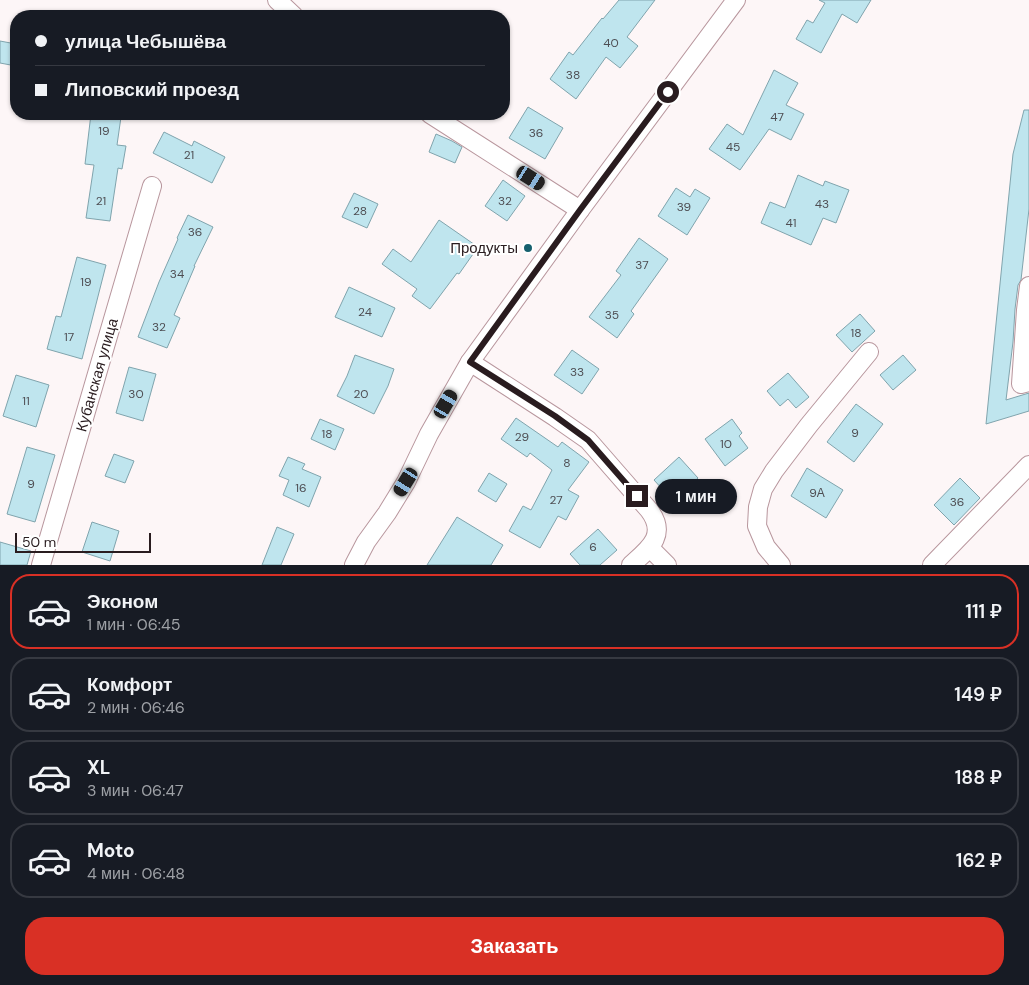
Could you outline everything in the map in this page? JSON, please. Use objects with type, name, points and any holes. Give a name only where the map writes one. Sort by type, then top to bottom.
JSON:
[{"type":"street","points":[[276,0],[287,10]]},
{"type":"street","points":[[354,565],[366,542],[406,482],[429,434],[470,362],[736,0]]},
{"type":"street","points":[[439,120],[580,210]]},
{"type":"street","name":"Кубанская улица","points":[[41,565],[152,186]]},
{"type":"street","points":[[1029,286],[1021,384],[1029,382]]},
{"type":"street","points":[[781,565],[766,547],[757,526],[758,506],[763,489],[774,471],[809,425],[869,352]]},
{"type":"street","points":[[470,362],[555,416],[588,440],[655,518],[658,526],[656,537],[650,548],[631,565]]},
{"type":"street","points":[[932,565],[1029,464]]},
{"type":"street","points":[[650,548],[667,565]]},
{"type":"building","points":[[619,0],[655,0],[627,37],[638,46],[620,68],[606,57],[576,99],[550,79],[569,52],[573,55]]},
{"type":"building","points":[[819,0],[871,0],[857,23],[842,14],[821,53],[796,39],[807,20],[813,23],[825,3]]},
{"type":"building","points":[[0,41],[10,43],[10,65],[0,63]]},
{"type":"building","points":[[774,70],[798,83],[786,105],[804,114],[791,140],[769,129],[740,170],[709,149],[727,124],[743,135]]},
{"type":"building","points":[[528,107],[563,128],[545,159],[509,138]]},
{"type":"building","points":[[1024,110],[1029,110],[1029,209],[1021,280],[1018,285],[1015,309],[1006,400],[1029,393],[1029,411],[986,424],[1013,154]]},
{"type":"building","points":[[90,120],[121,120],[117,145],[126,146],[122,169],[118,168],[110,221],[86,218],[94,165],[85,164]]},
{"type":"building","points":[[164,132],[192,146],[194,141],[225,157],[212,183],[153,153]]},
{"type":"building","points":[[436,134],[462,147],[455,163],[429,152]]},
{"type":"building","points":[[798,175],[823,186],[825,181],[849,190],[836,223],[823,218],[811,245],[761,223],[770,202],[785,208]]},
{"type":"building","points":[[503,180],[525,196],[507,221],[485,206]]},
{"type":"building","points":[[676,188],[690,197],[695,189],[710,198],[687,235],[658,216]]},
{"type":"building","points":[[354,193],[378,204],[367,228],[342,217]]},
{"type":"building","points":[[188,215],[213,227],[194,266],[174,315],[180,318],[167,348],[138,337]]},
{"type":"building","points":[[439,220],[478,247],[459,274],[457,273],[430,309],[412,296],[417,289],[382,264],[393,249],[411,262]]},
{"type":"building","points":[[639,238],[668,259],[631,311],[634,314],[617,338],[589,317],[621,275],[616,271]]},
{"type":"building","points":[[77,257],[106,265],[82,359],[47,349],[56,316],[61,317]]},
{"type":"building","points":[[349,287],[395,308],[382,337],[335,317]]},
{"type":"building","points":[[860,314],[875,331],[852,352],[836,335]]},
{"type":"building","points":[[572,350],[599,369],[582,394],[554,375]]},
{"type":"building","points":[[355,355],[394,369],[374,414],[337,396]]},
{"type":"building","points":[[903,355],[916,370],[893,390],[880,375]]},
{"type":"building","points":[[129,367],[156,374],[143,421],[116,413]]},
{"type":"building","points":[[788,373],[809,397],[796,408],[788,399],[780,406],[767,391]]},
{"type":"building","points":[[16,375],[49,385],[36,427],[3,416]]},
{"type":"building","points":[[856,404],[883,424],[854,462],[827,442]]},
{"type":"building","points":[[516,418],[558,447],[562,442],[589,462],[568,490],[579,496],[566,520],[558,516],[540,548],[509,531],[523,506],[531,510],[552,470],[530,453],[527,457],[501,439]]},
{"type":"building","points":[[320,419],[344,429],[335,450],[311,439]]},
{"type":"building","points":[[732,419],[742,433],[739,436],[748,448],[725,466],[705,439]]},
{"type":"building","points":[[27,447],[55,455],[35,522],[7,514]]},
{"type":"building","points":[[114,454],[134,461],[125,483],[105,476]]},
{"type":"building","points":[[288,457],[305,464],[302,469],[321,477],[309,507],[283,495],[289,480],[279,476]]},
{"type":"building","points":[[679,457],[698,478],[673,501],[654,480]]},
{"type":"building","points":[[807,468],[843,490],[826,518],[791,496]]},
{"type":"building","points":[[489,473],[507,484],[496,502],[478,491]]},
{"type":"building","points":[[960,478],[980,498],[954,525],[934,505]]},
{"type":"building","points":[[457,517],[503,545],[491,565],[427,565]]},
{"type":"building","points":[[92,522],[119,531],[110,561],[82,552]]},
{"type":"building","points":[[277,527],[294,534],[281,565],[262,565]]},
{"type":"building","points":[[598,529],[617,550],[600,565],[580,565],[570,554]]},
{"type":"building","points":[[0,542],[31,551],[27,565],[0,565]]},
{"type":"place","name":"Продукты","points":[[528,248]]},
{"type":"route","points":[[637,496],[588,440],[555,416],[470,362],[668,92]]}]
